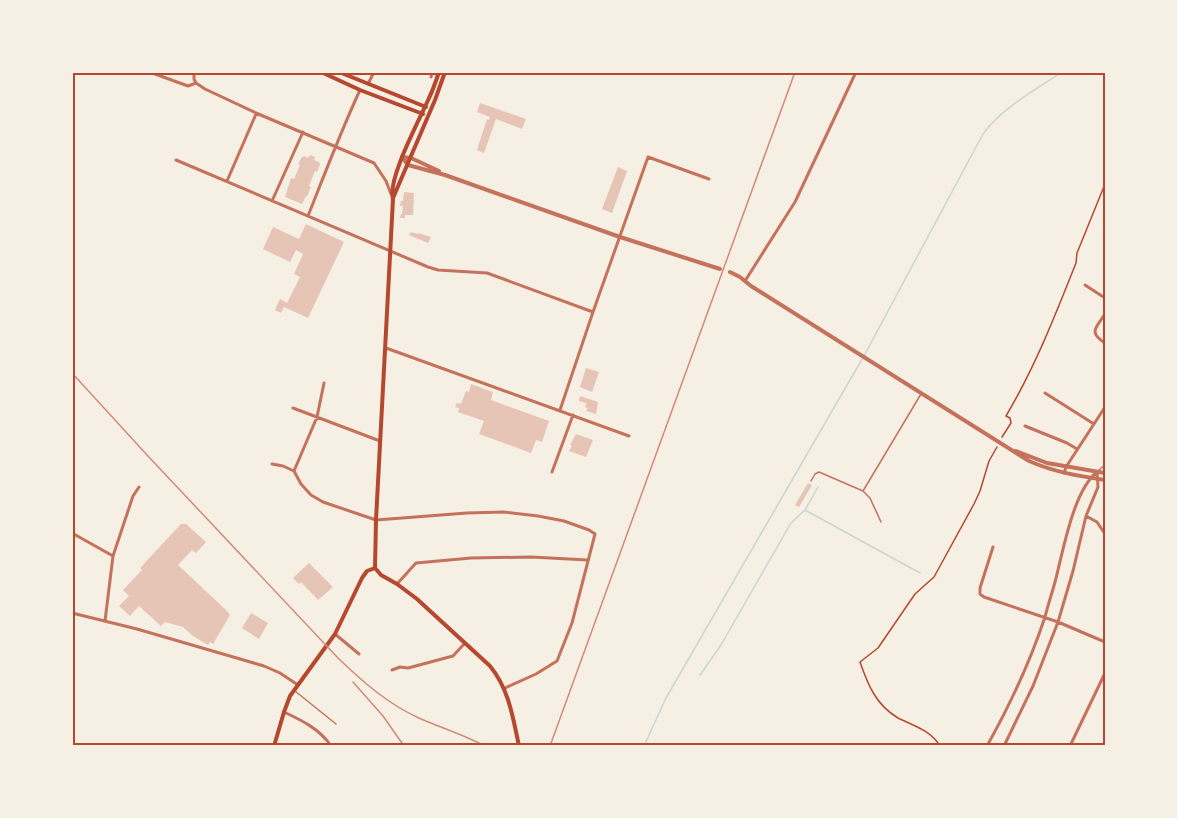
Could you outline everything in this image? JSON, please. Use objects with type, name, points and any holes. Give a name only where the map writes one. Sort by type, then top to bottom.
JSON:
[{"type":"main road","points":[[321,72],[422,114],[430,113]]},
{"type":"main road","points":[[339,72],[425,106],[430,113]]},
{"type":"main road","points":[[439,72],[397,170],[392,196],[375,568],[381,575],[417,599],[490,666],[505,688],[519,746]]},
{"type":"main road","points":[[392,196],[411,158],[445,72]]},
{"type":"main road","points":[[274,746],[284,712],[294,691],[335,634],[362,578],[368,571],[375,568]]},
{"type":"street","points":[[194,72],[196,83],[205,89],[374,163],[386,181],[392,196]]},
{"type":"street","points":[[368,84],[374,72]]},
{"type":"street","points":[[745,281],[795,202],[856,72]]},
{"type":"street","points":[[156,74],[188,86],[196,83]]},
{"type":"street","points":[[308,216],[341,131],[360,90]]},
{"type":"street","points":[[227,181],[256,113]]},
{"type":"street","points":[[272,201],[303,132]]},
{"type":"street","points":[[402,157],[411,158],[445,175]]},
{"type":"street","points":[[402,157],[408,165],[445,175],[620,237],[720,269]]},
{"type":"street","points":[[560,410],[648,157],[709,179]]},
{"type":"street","points":[[176,160],[400,256],[438,270],[487,273],[593,312]]},
{"type":"street","points":[[730,272],[1029,461],[1047,469],[1105,480]]},
{"type":"street","points":[[1085,285],[1105,298]]},
{"type":"street","points":[[1105,314],[1095,329],[1096,337],[1105,343]]},
{"type":"street","points":[[386,348],[629,435]]},
{"type":"street","points":[[294,471],[317,417],[324,383]]},
{"type":"street","points":[[1045,393],[1094,424]]},
{"type":"street","points":[[1064,473],[1105,406]]},
{"type":"street","points":[[293,408],[380,441]]},
{"type":"street","points":[[552,472],[573,415]]},
{"type":"street","points":[[1025,426],[1077,449]]},
{"type":"street","points":[[1011,450],[1047,463],[1105,473]]},
{"type":"street","points":[[272,464],[294,471],[301,484],[311,495],[323,502],[376,520],[504,512],[564,521],[595,534],[572,623],[558,661],[505,688]]},
{"type":"street","points":[[987,746],[1020,681],[1044,617],[1076,508],[1090,478],[1096,472]]},
{"type":"street","points":[[1004,746],[1033,686],[1058,622],[1086,516],[1098,487],[1096,472]]},
{"type":"street","points":[[105,621],[113,556],[133,496],[139,487]]},
{"type":"street","points":[[1086,516],[1096,522],[1105,534]]},
{"type":"street","points":[[72,533],[113,556]]},
{"type":"street","points":[[993,547],[980,594],[1058,622],[1105,642]]},
{"type":"street","points":[[397,584],[416,563],[471,558],[531,557],[588,560]]},
{"type":"street","points":[[72,614],[105,621],[264,666],[298,685]]},
{"type":"street","points":[[335,634],[358,654]]},
{"type":"street","points":[[392,670],[453,656],[465,643]]},
{"type":"street","points":[[1070,746],[1105,673]]},
{"type":"street","points":[[284,712],[308,724],[331,746]]},
{"type":"lane","points":[[863,491],[921,393]]},
{"type":"lane","points":[[1096,472],[1105,465]]},
{"type":"lane","points":[[811,481],[814,474],[819,472],[863,491],[870,498],[881,522]]},
{"type":"lane","points":[[294,691],[336,724]]},
{"type":"path","points":[[940,746],[926,730],[901,719],[884,707],[871,691],[860,662],[878,648],[915,594],[934,577],[974,504],[989,461],[1011,423],[1010,418],[1006,416],[1045,341],[1105,184]]},
{"type":"building","points":[[480,103],[526,119],[522,129],[496,119],[484,153],[477,150],[487,119],[489,120],[490,117],[477,112]]},
{"type":"building","points":[[310,155],[315,157],[314,160],[320,164],[302,204],[285,197],[291,178],[294,179],[302,157],[308,158]]},
{"type":"building","points":[[618,167],[627,171],[612,213],[602,209]]},
{"type":"building","points":[[404,192],[414,193],[413,215],[400,218],[403,206],[400,206]]},
{"type":"building","points":[[306,224],[344,242],[308,318],[284,307],[281,313],[275,310],[280,299],[287,303],[300,277],[294,274],[303,254],[296,250],[290,262],[263,249],[273,227],[299,239]]},
{"type":"building","points":[[411,232],[431,237],[428,243],[409,235]]},
{"type":"building","points":[[586,368],[599,372],[592,392],[580,387]]},
{"type":"building","points":[[471,384],[493,392],[491,400],[549,421],[542,442],[536,440],[531,453],[479,434],[484,421],[458,412],[459,408],[455,407],[457,403],[461,404]]},
{"type":"building","points":[[580,396],[598,402],[596,414],[586,411],[588,408],[585,407],[586,403],[579,401]]},
{"type":"building","points":[[576,434],[593,440],[586,457],[569,451]]},
{"type":"building","points":[[808,483],[812,485],[799,507],[795,505]]},
{"type":"building","points":[[181,524],[186,524],[206,542],[196,553],[192,550],[178,565],[230,615],[213,644],[210,642],[208,645],[183,627],[165,622],[161,626],[139,606],[130,616],[119,606],[129,596],[123,590]]},
{"type":"building","points":[[309,563],[333,587],[318,600],[301,582],[299,584],[293,578]]},
{"type":"building","points":[[251,613],[268,623],[259,639],[242,628]]},
{"type":"waterway","points":[[644,746],[666,698],[865,354],[983,134],[1009,108],[1062,72]]},
{"type":"waterway","points":[[700,675],[721,645],[791,523],[805,510],[818,487]]},
{"type":"waterway","points":[[805,510],[920,573]]},
{"type":"railway","points":[[550,746],[795,72]]},
{"type":"railway","points":[[72,373],[357,676],[387,700],[409,713],[485,746]]},
{"type":"railway","points":[[353,682],[383,716],[404,746]]}]
